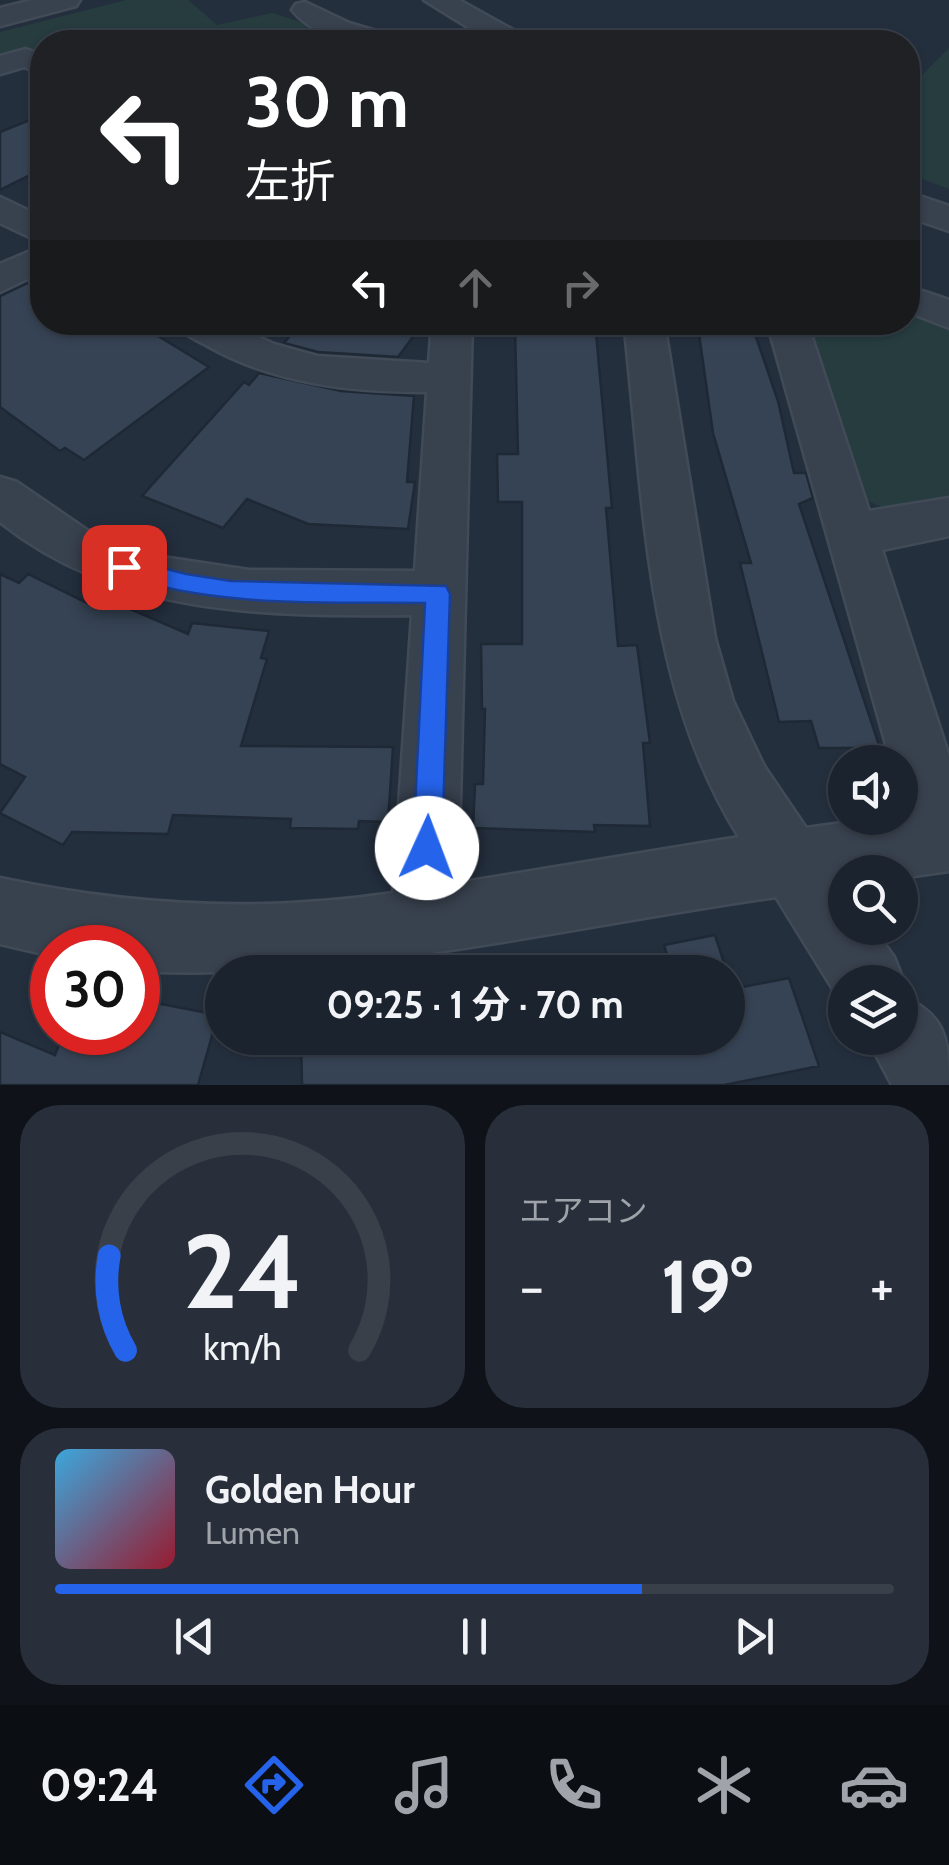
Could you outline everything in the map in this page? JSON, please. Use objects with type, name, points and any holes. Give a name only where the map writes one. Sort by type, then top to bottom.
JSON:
[{"type":"street","points":[[0,17],[66,0]]},
{"type":"street","points":[[438,0],[492,30]]},
{"type":"street","points":[[305,10],[342,30]]},
{"type":"street","points":[[0,65],[30,60]]},
{"type":"street","points":[[0,208],[30,225]]},
{"type":"street","points":[[920,208],[949,219]]},
{"type":"street","points":[[0,280],[30,264]]},
{"type":"street","points":[[920,303],[949,315]]},
{"type":"street","points":[[218,335],[251,354],[314,373],[376,379],[447,378]]},
{"type":"street","points":[[424,921],[451,335]]},
{"type":"street","points":[[646,335],[695,669],[742,787],[858,965]]},
{"type":"street","points":[[0,911],[102,934],[189,942],[267,942],[346,935],[787,860],[947,840],[791,335]]},
{"type":"street","points":[[0,494],[69,544],[131,570],[186,584],[278,593],[438,594]]},
{"type":"street","points":[[851,532],[898,529],[949,517]]},
{"type":"street","points":[[915,1055],[934,1085]]},
{"type":"green space","points":[[126,0],[188,0],[217,25],[272,13],[326,30],[30,30],[30,52],[0,59],[0,32]]},
{"type":"green space","points":[[949,48],[949,189],[920,178],[920,77]]},
{"type":"green space","points":[[920,316],[949,327],[949,496],[891,511],[856,496],[804,335],[920,335]]},
{"type":"building","points":[[30,120],[30,175],[0,190],[0,132]]},
{"type":"building","points":[[30,282],[30,335],[156,335],[209,367],[84,460],[65,448],[60,451],[0,407],[0,296]]},
{"type":"building","points":[[290,335],[414,335],[398,357],[318,352],[284,343]]},
{"type":"building","points":[[515,335],[596,335],[612,508],[606,508],[618,646],[637,645],[650,743],[643,743],[650,826],[594,825],[595,832],[473,828],[475,784],[483,784],[485,709],[481,644],[522,644],[522,502],[498,502],[497,454],[518,454]]},
{"type":"building","points":[[699,335],[755,335],[778,401],[794,473],[806,473],[813,498],[799,504],[879,745],[819,748],[811,721],[779,722],[740,563],[751,563],[713,433]]},
{"type":"building","points":[[259,373],[341,391],[414,396],[407,482],[415,482],[408,529],[308,524],[247,499],[223,528],[142,496],[244,382],[249,385]]},
{"type":"building","points":[[0,574],[19,583],[28,574],[97,608],[105,598],[188,634],[192,623],[269,631],[261,658],[267,659],[241,746],[393,747],[388,822],[359,821],[358,829],[290,828],[291,819],[173,815],[168,834],[72,832],[63,845],[0,813],[25,777],[0,764]]},
{"type":"building","points":[[715,935],[721,955],[667,955],[664,945]]},
{"type":"building","points":[[789,978],[819,1066],[724,1085],[302,1085],[301,1055],[745,1055],[745,986]]},
{"type":"building","points":[[160,1004],[205,1012],[207,1055],[198,1085],[0,1085],[0,1032],[30,1045],[30,1055],[160,1055]]},
{"type":"route","points":[[124,567],[186,584],[231,591],[438,594],[427,848]]}]
